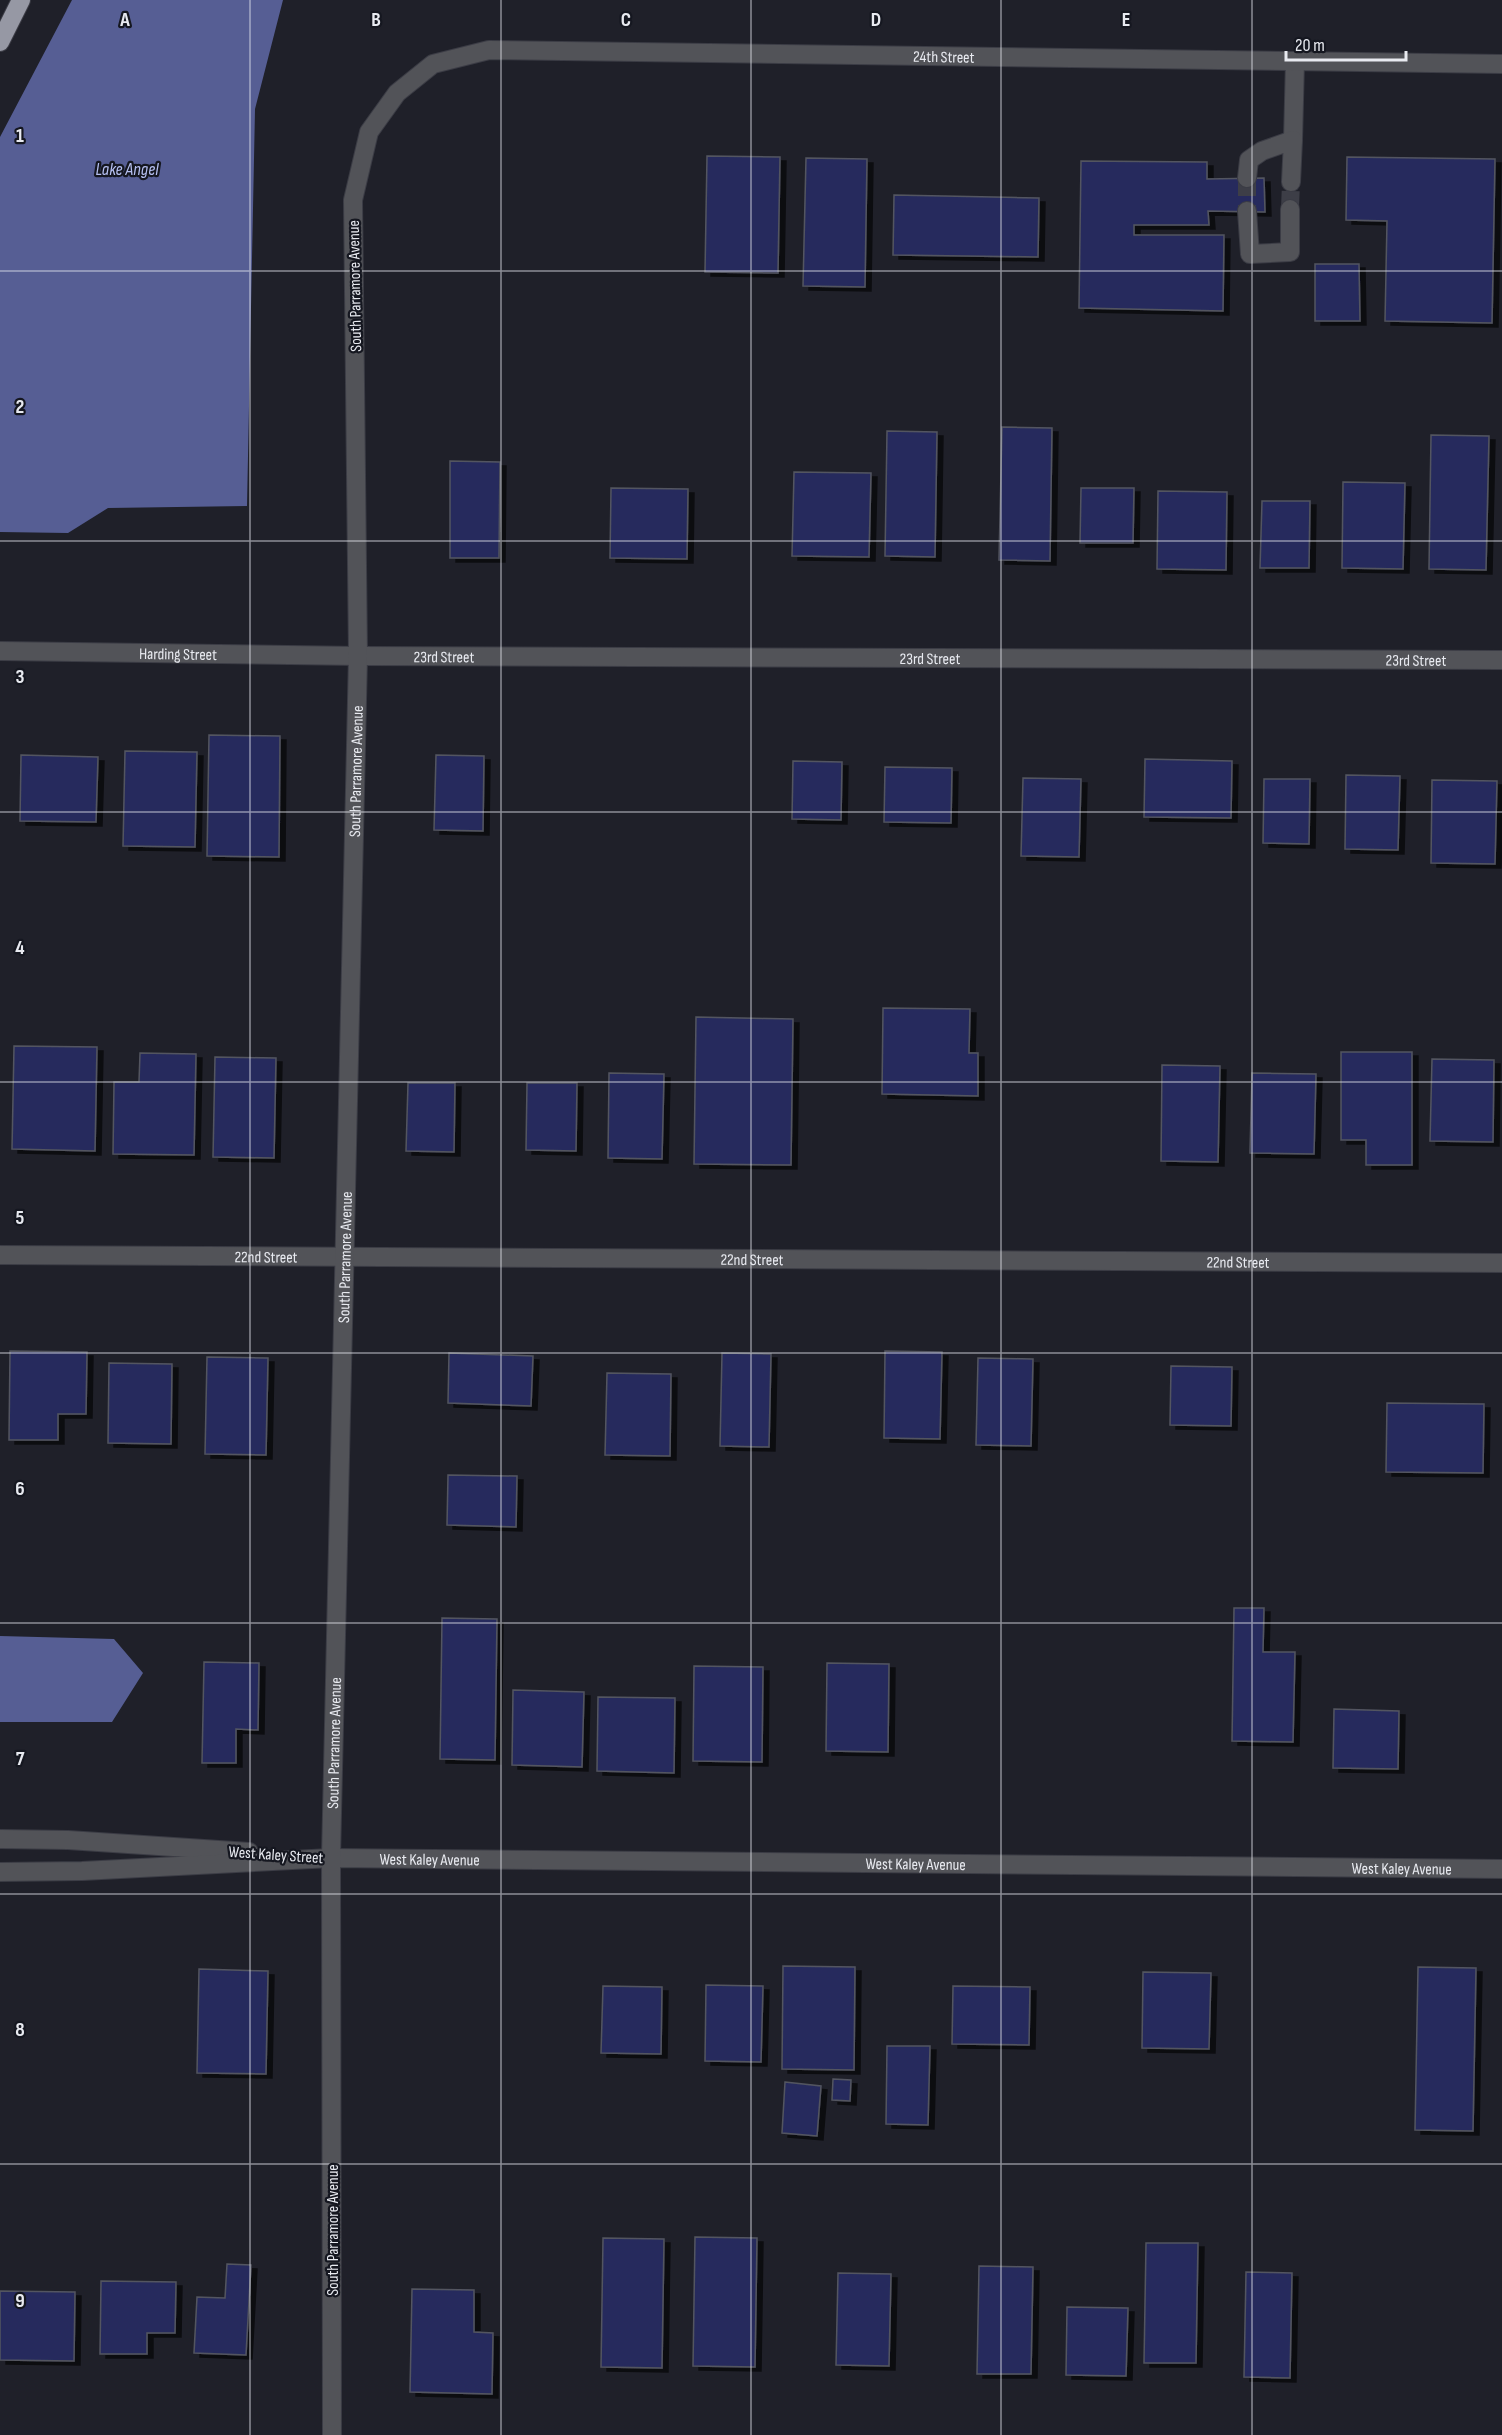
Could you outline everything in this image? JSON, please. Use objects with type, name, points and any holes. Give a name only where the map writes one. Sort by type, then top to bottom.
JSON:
[{"type":"highway","points":[[0,42],[21,0]]},
{"type":"street","name":"24th Street","points":[[397,93],[433,64],[489,50],[1502,64]]},
{"type":"street","points":[[1291,182],[1295,61]]},
{"type":"street","name":"South Parramore Avenue","points":[[332,2435],[331,1858],[358,656],[353,200],[369,132],[397,93]]},
{"type":"street","points":[[1247,178],[1249,160],[1262,151],[1293,140]]},
{"type":"street","points":[[1247,211],[1250,254],[1290,252],[1290,209]]},
{"type":"street","name":"Harding Street","points":[[0,651],[358,656]]},
{"type":"street","name":"23rd Street","points":[[358,656],[1502,660]]},
{"type":"street","name":"22nd Street","points":[[0,1255],[1502,1263]]},
{"type":"street","name":"West Kaley Street","points":[[0,1839],[68,1840],[331,1858]]},
{"type":"street","name":"West Kaley Street","points":[[0,1872],[331,1858]]},
{"type":"street","name":"West Kaley Avenue","points":[[331,1858],[1502,1869]]},
{"type":"water","name":"Lake Angel","points":[[72,0],[283,0],[255,109],[247,506],[108,508],[68,533],[0,532],[0,137]]},
{"type":"water","points":[[0,1636],[114,1639],[143,1673],[112,1722],[0,1722]]},
{"type":"building","points":[[707,156],[780,157],[778,273],[705,272]]},
{"type":"building","points":[[1347,157],[1495,159],[1492,323],[1385,321],[1387,221],[1346,220]]},
{"type":"building","points":[[806,158],[867,159],[865,287],[803,286]]},
{"type":"building","points":[[1081,161],[1207,162],[1207,179],[1264,178],[1265,212],[1208,211],[1209,225],[1134,225],[1134,235],[1224,235],[1223,311],[1079,308]]},
{"type":"building","points":[[894,195],[1039,198],[1038,257],[893,255]]},
{"type":"building","points":[[1315,264],[1359,264],[1360,321],[1315,321]]},
{"type":"building","points":[[1002,427],[1052,428],[1050,561],[999,560]]},
{"type":"building","points":[[887,431],[937,432],[935,557],[885,556]]},
{"type":"building","points":[[1431,435],[1489,436],[1486,570],[1429,569]]},
{"type":"building","points":[[450,461],[500,462],[499,558],[450,558]]},
{"type":"building","points":[[794,472],[871,473],[869,557],[792,556]]},
{"type":"building","points":[[1343,482],[1405,483],[1403,569],[1342,568]]},
{"type":"building","points":[[611,488],[688,489],[687,559],[610,558]]},
{"type":"building","points":[[1081,488],[1134,488],[1133,543],[1080,543]]},
{"type":"building","points":[[1158,491],[1227,492],[1226,570],[1157,569]]},
{"type":"building","points":[[1262,501],[1310,501],[1309,568],[1260,568]]},
{"type":"building","points":[[209,735],[280,736],[279,857],[207,856]]},
{"type":"building","points":[[125,751],[197,752],[195,847],[123,846]]},
{"type":"building","points":[[21,755],[98,757],[96,822],[20,821]]},
{"type":"building","points":[[436,755],[484,756],[483,831],[434,830]]},
{"type":"building","points":[[1145,759],[1232,761],[1231,818],[1144,817]]},
{"type":"building","points":[[793,761],[842,762],[841,820],[792,819]]},
{"type":"building","points":[[885,767],[952,768],[951,823],[884,822]]},
{"type":"building","points":[[1346,775],[1400,776],[1398,850],[1345,849]]},
{"type":"building","points":[[1023,778],[1081,779],[1079,857],[1021,856]]},
{"type":"building","points":[[1264,779],[1310,779],[1309,844],[1263,843]]},
{"type":"building","points":[[1432,780],[1497,781],[1495,864],[1431,863]]},
{"type":"building","points":[[883,1008],[970,1009],[969,1053],[978,1053],[978,1096],[882,1094]]},
{"type":"building","points":[[696,1017],[793,1019],[791,1165],[694,1164]]},
{"type":"building","points":[[14,1046],[97,1047],[95,1151],[12,1149]]},
{"type":"building","points":[[1341,1052],[1412,1052],[1412,1165],[1366,1165],[1366,1140],[1341,1140]]},
{"type":"building","points":[[140,1053],[196,1054],[194,1155],[113,1154],[114,1082],[139,1082]]},
{"type":"building","points":[[215,1057],[276,1058],[274,1158],[213,1157]]},
{"type":"building","points":[[1432,1059],[1494,1060],[1493,1142],[1430,1141]]},
{"type":"building","points":[[1162,1065],[1220,1066],[1218,1162],[1161,1161]]},
{"type":"building","points":[[609,1073],[664,1074],[662,1159],[608,1158]]},
{"type":"building","points":[[1252,1073],[1316,1074],[1314,1154],[1250,1153]]},
{"type":"building","points":[[408,1083],[455,1083],[454,1152],[406,1151]]},
{"type":"building","points":[[527,1083],[577,1083],[576,1151],[526,1150]]},
{"type":"building","points":[[10,1351],[87,1352],[86,1414],[58,1414],[58,1440],[9,1440]]},
{"type":"building","points":[[885,1351],[942,1352],[940,1439],[884,1438]]},
{"type":"building","points":[[449,1353],[533,1356],[531,1406],[448,1403]]},
{"type":"building","points":[[722,1353],[771,1354],[769,1447],[720,1446]]},
{"type":"building","points":[[207,1357],[268,1358],[266,1455],[205,1454]]},
{"type":"building","points":[[978,1358],[1033,1359],[1031,1446],[976,1445]]},
{"type":"building","points":[[109,1363],[172,1364],[171,1444],[108,1443]]},
{"type":"building","points":[[1171,1366],[1232,1367],[1231,1426],[1170,1425]]},
{"type":"building","points":[[607,1373],[671,1374],[670,1456],[605,1455]]},
{"type":"building","points":[[1387,1403],[1484,1404],[1483,1473],[1386,1472]]},
{"type":"building","points":[[448,1475],[517,1476],[516,1527],[447,1525]]},
{"type":"building","points":[[1234,1608],[1264,1608],[1263,1652],[1295,1652],[1293,1742],[1232,1741]]},
{"type":"building","points":[[442,1618],[497,1619],[495,1760],[440,1759]]},
{"type":"building","points":[[204,1662],[259,1663],[258,1730],[236,1729],[236,1763],[202,1763]]},
{"type":"building","points":[[827,1663],[889,1664],[888,1752],[826,1751]]},
{"type":"building","points":[[694,1666],[763,1667],[762,1762],[693,1761]]},
{"type":"building","points":[[513,1690],[584,1692],[582,1767],[512,1765]]},
{"type":"building","points":[[598,1697],[675,1698],[674,1773],[597,1771]]},
{"type":"building","points":[[1334,1709],[1399,1711],[1398,1769],[1333,1768]]},
{"type":"building","points":[[783,1966],[855,1967],[854,2070],[782,2069]]},
{"type":"building","points":[[1418,1967],[1476,1968],[1473,2131],[1415,2130]]},
{"type":"building","points":[[199,1969],[268,1971],[266,2074],[197,2073]]},
{"type":"building","points":[[1143,1972],[1211,1973],[1209,2049],[1142,2048]]},
{"type":"building","points":[[706,1985],[763,1986],[761,2062],[705,2061]]},
{"type":"building","points":[[603,1986],[662,1987],[661,2054],[601,2053]]},
{"type":"building","points":[[953,1986],[1030,1987],[1029,2045],[952,2044]]},
{"type":"building","points":[[887,2046],[930,2046],[928,2125],[886,2124]]},
{"type":"building","points":[[833,2079],[851,2080],[850,2101],[832,2100]]},
{"type":"building","points":[[785,2082],[821,2086],[817,2136],[782,2133]]},
{"type":"building","points":[[695,2237],[757,2238],[755,2367],[693,2366]]},
{"type":"building","points":[[603,2238],[664,2239],[662,2368],[601,2367]]},
{"type":"building","points":[[1146,2243],[1198,2243],[1196,2363],[1144,2363]]},
{"type":"building","points":[[227,2264],[251,2265],[246,2355],[194,2353],[197,2297],[225,2298]]},
{"type":"building","points":[[979,2266],[1033,2267],[1031,2374],[977,2374]]},
{"type":"building","points":[[1246,2272],[1292,2273],[1290,2378],[1244,2377]]},
{"type":"building","points":[[838,2273],[891,2274],[889,2366],[836,2365]]},
{"type":"building","points":[[101,2281],[176,2282],[175,2333],[147,2333],[147,2354],[100,2354]]},
{"type":"building","points":[[412,2289],[474,2290],[474,2332],[493,2333],[492,2394],[410,2392]]},
{"type":"building","points":[[0,2291],[75,2292],[74,2361],[0,2360]]},
{"type":"building","points":[[1067,2307],[1128,2308],[1126,2376],[1066,2375]]},
{"type":"tunnel","points":[[1247,178],[1247,211]]},
{"type":"tunnel","points":[[1290,209],[1291,182]]}]
